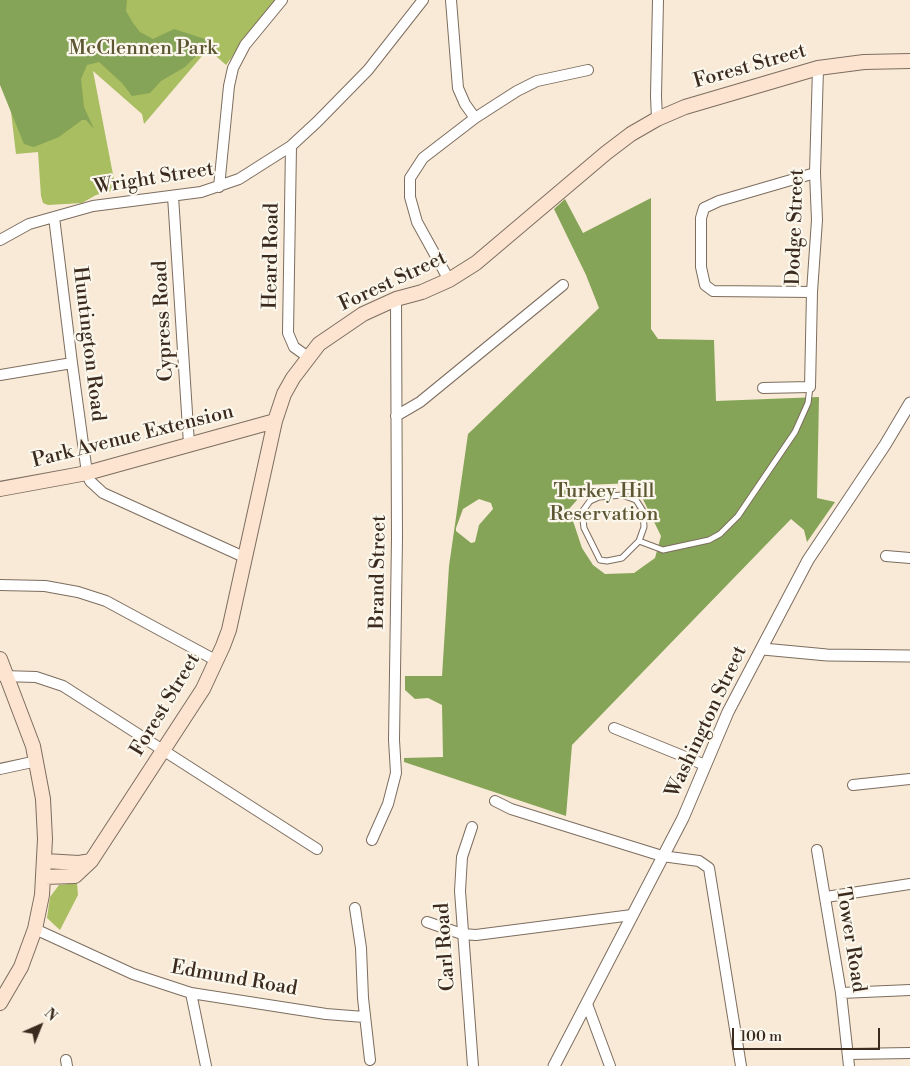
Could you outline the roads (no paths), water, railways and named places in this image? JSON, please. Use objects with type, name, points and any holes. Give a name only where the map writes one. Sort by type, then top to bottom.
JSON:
[{"type":"main road","name":"Forest Street","points":[[44,877],[75,876],[91,861],[203,689],[217,661],[228,630],[275,421],[284,394],[308,357],[333,333],[363,314],[396,299],[422,292],[449,280],[476,263],[606,153],[631,134],[658,119],[685,107],[818,68],[864,62],[910,61]]},
{"type":"main road","name":"Park Avenue Extension","points":[[0,489],[87,473],[275,421]]},
{"type":"main road","points":[[0,659],[4,676],[28,731],[37,761],[43,799],[45,861],[35,929],[21,966],[0,1004]]},
{"type":"main road","points":[[45,861],[79,863],[91,861]]},
{"type":"street","points":[[219,187],[224,125],[233,68],[245,45],[282,0]]},
{"type":"street","name":"Wright Street","points":[[0,240],[29,224],[93,206],[174,196],[219,187],[239,179],[291,146],[368,70],[423,0]]},
{"type":"street","points":[[451,0],[458,88],[465,104],[475,118]]},
{"type":"street","points":[[658,0],[656,96],[658,119]]},
{"type":"street","name":"Dodge Street","points":[[810,387],[812,292],[817,220],[815,173],[818,68]]},
{"type":"street","points":[[449,280],[417,222],[410,197],[410,178],[424,158],[475,118],[517,91],[537,81],[588,70]]},
{"type":"street","name":"Heard Road","points":[[291,146],[288,333],[294,347],[308,357]]},
{"type":"street","points":[[812,292],[713,291],[705,285],[701,267],[701,218],[704,208],[720,201],[815,173]]},
{"type":"street","name":"Cypress Road","points":[[174,196],[189,444]]},
{"type":"street","name":"Huntington Road","points":[[54,217],[87,473]]},
{"type":"street","points":[[396,416],[420,402],[563,285]]},
{"type":"street","name":"Brand Street","points":[[372,840],[388,804],[396,773],[394,740],[396,299]]},
{"type":"street","points":[[0,376],[72,363]]},
{"type":"street","points":[[764,388],[810,387]]},
{"type":"street","name":"Washington Street","points":[[554,1066],[682,818],[728,712],[808,560],[886,445],[910,403]]},
{"type":"street","points":[[87,473],[90,481],[103,493],[244,557]]},
{"type":"street","points":[[886,556],[910,558]]},
{"type":"street","points":[[0,585],[45,586],[78,592],[106,602],[217,661]]},
{"type":"street","points":[[763,648],[827,655],[910,656]]},
{"type":"street","points":[[4,676],[36,677],[63,686],[317,849]]},
{"type":"street","points":[[614,728],[705,765]]},
{"type":"street","points":[[0,769],[37,761]]},
{"type":"street","points":[[853,785],[910,779]]},
{"type":"street","points":[[495,801],[511,809],[662,856],[699,861],[709,868],[741,1066]]},
{"type":"street","name":"Carl Road","points":[[472,827],[462,857],[460,891],[473,1066]]},
{"type":"street","name":"Tower Road","points":[[817,850],[826,897],[850,1066]]},
{"type":"street","points":[[826,897],[910,884]]},
{"type":"street","points":[[354,908],[361,948],[364,1017],[370,1060]]},
{"type":"street","points":[[427,922],[462,934],[493,934],[632,914]]},
{"type":"street","name":"Edmund Road","points":[[35,929],[133,974],[191,993],[326,1014],[364,1017]]},
{"type":"street","points":[[840,992],[910,990]]},
{"type":"street","points":[[191,993],[206,1066]]},
{"type":"street","points":[[587,1004],[610,1066]]},
{"type":"street","points":[[848,1054],[910,1053]]},
{"type":"lane","points":[[639,541],[663,550],[709,540],[729,526],[795,432],[808,404],[810,387]]},
{"type":"lane","points":[[622,495],[636,500],[643,511],[645,519],[643,535],[639,541],[622,558],[607,561],[600,560],[584,528],[582,512],[590,501],[599,497],[622,495]]},
{"type":"park label","name":"McClennen Park","points":[[143,49]]},
{"type":"park label","name":"Turkey Hill Reservation","points":[[604,504]]}]
